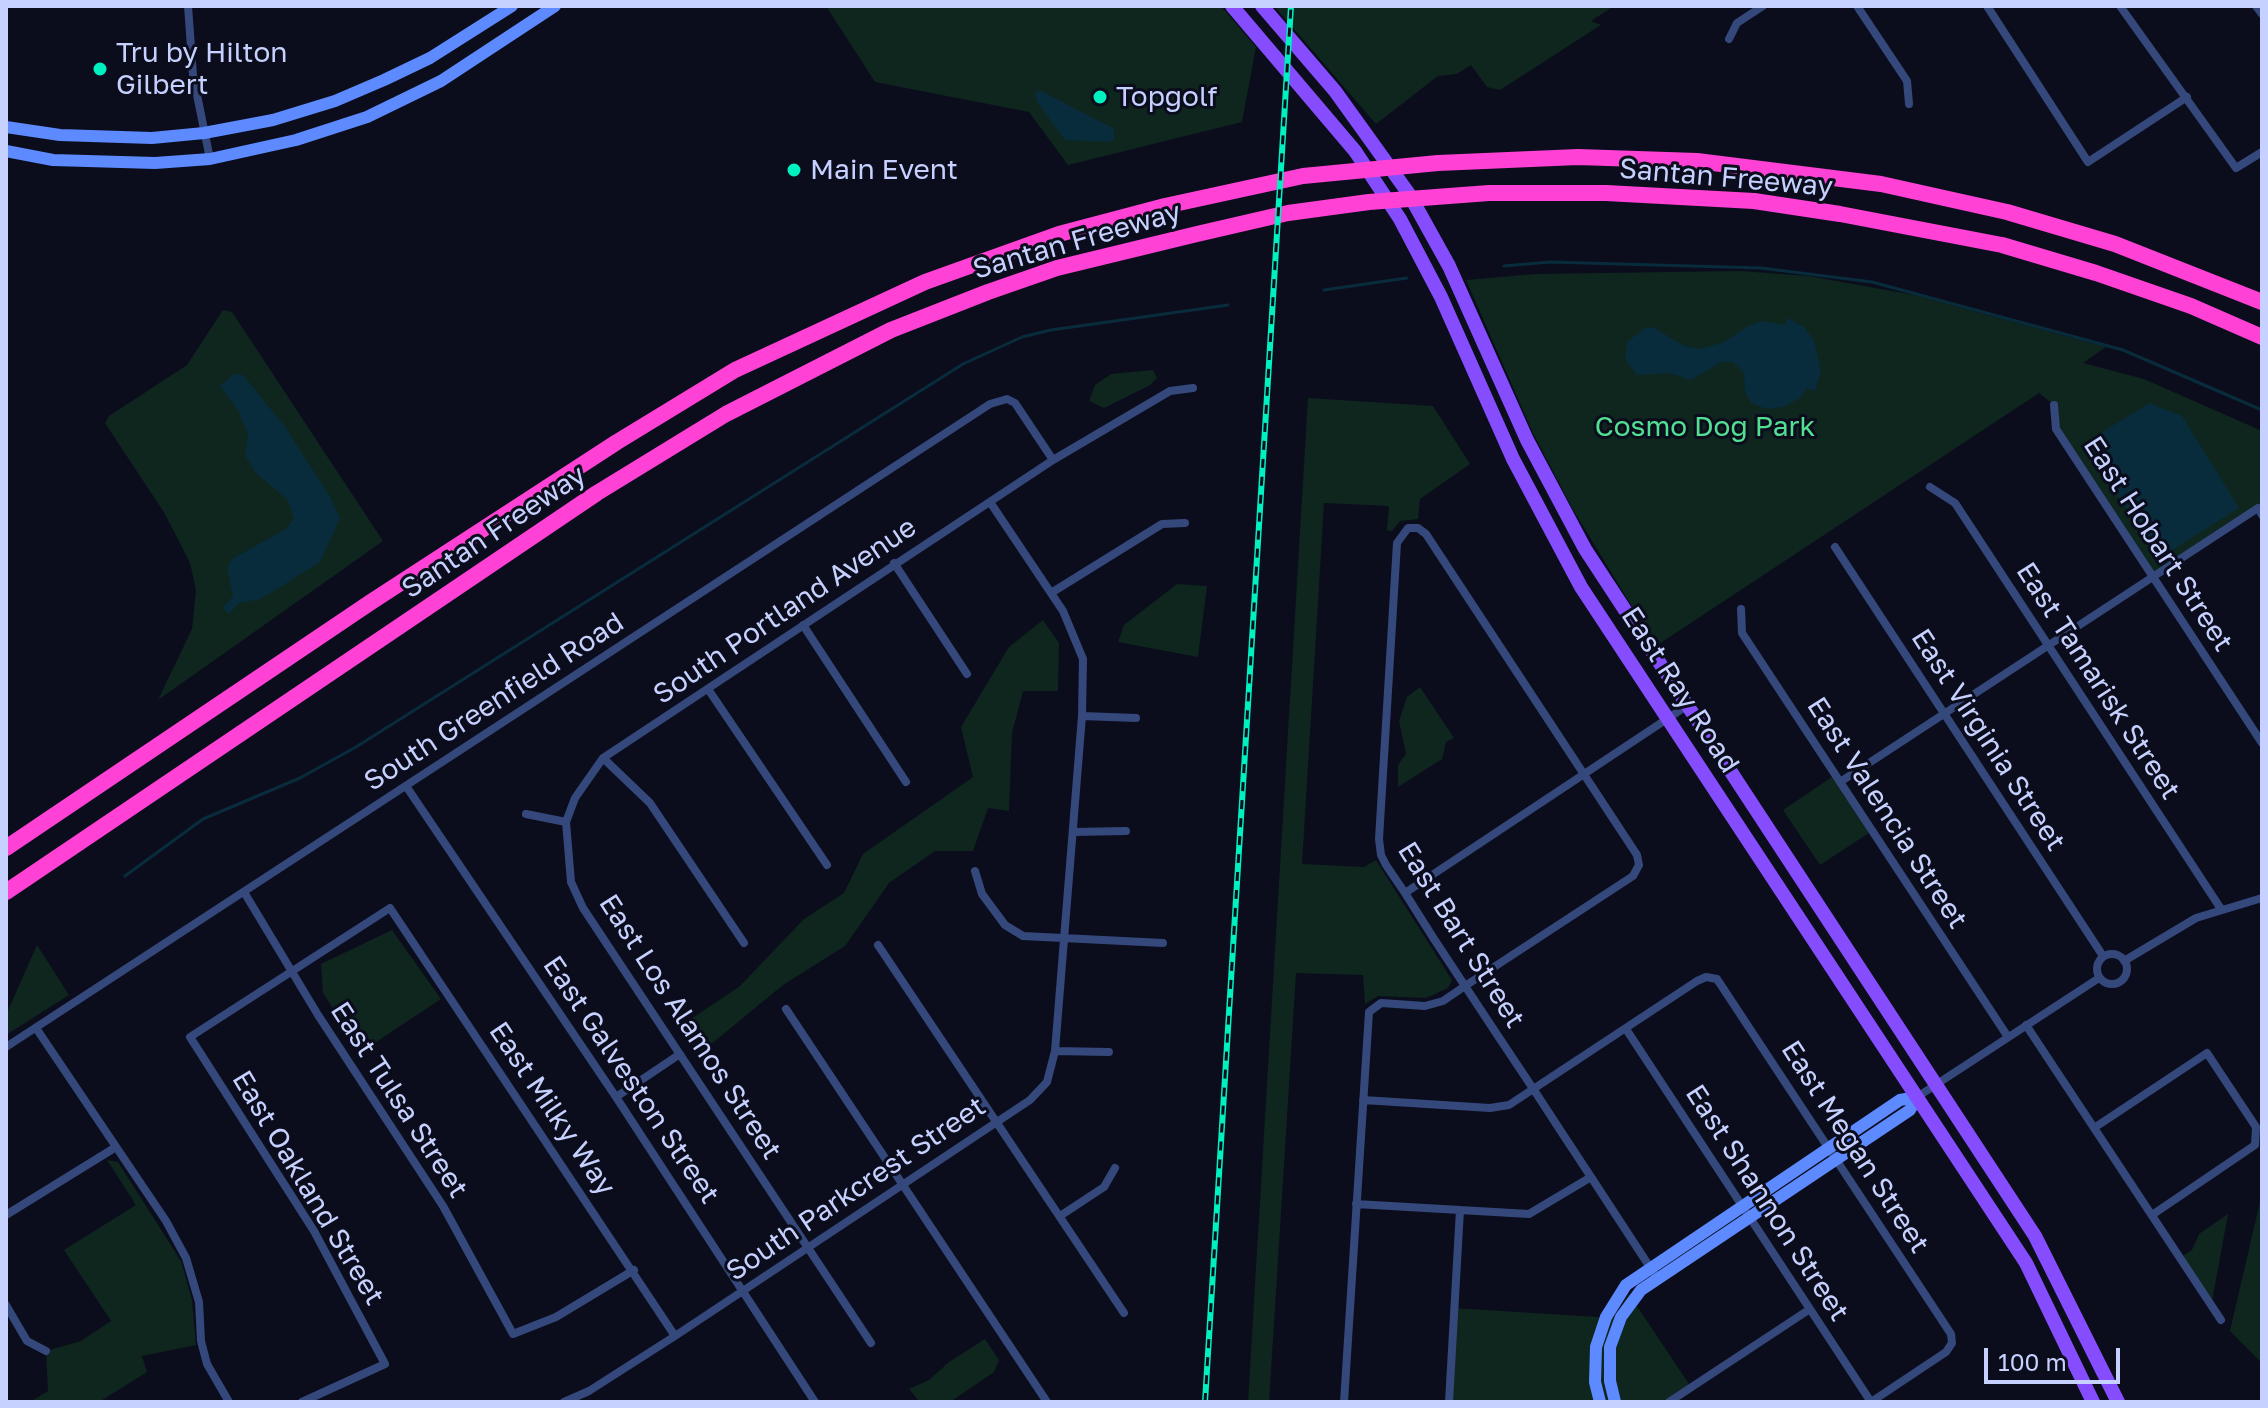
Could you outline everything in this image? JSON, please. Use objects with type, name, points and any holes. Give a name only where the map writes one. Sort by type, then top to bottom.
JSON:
[{"type":"highway","name":"Santan Freeway","points":[[6,848],[230,696],[617,442],[735,370],[925,282],[1059,234],[1165,206],[1303,176],[1452,162],[1578,157],[1697,161],[1881,184],[2007,212],[2115,244],[2262,302]]},
{"type":"highway","name":"Santan Freeway","points":[[6,892],[597,493],[726,414],[891,330],[1057,268],[1288,213],[1369,202],[1489,193],[1606,193],[1754,201],[1855,216],[2002,245],[2191,306],[2262,337]]},
{"type":"highway","points":[[6,835],[230,696]]},
{"type":"highway","points":[[6,905],[72,858],[99,829]]},
{"type":"main road","points":[[6,127],[98,138],[204,133],[294,115],[335,101],[430,58],[512,6]]},
{"type":"main road","points":[[6,151],[107,164],[210,159],[296,140],[401,102],[441,81],[553,6]]},
{"type":"main road","name":"East Ray Road","points":[[1232,6],[1341,134],[1413,241],[1539,511],[1581,587],[1667,718],[1926,1091],[2035,1236],[2118,1402]]},
{"type":"main road","name":"East Ray Road","points":[[1262,6],[1365,129],[1435,238],[1558,502],[1926,1091],[2026,1263],[2093,1402]]},
{"type":"main road","points":[[1615,1402],[1609,1361],[1614,1332],[1635,1297],[1657,1278],[1750,1218],[1900,1100],[1926,1091]]},
{"type":"main road","points":[[1600,1402],[1594,1364],[1599,1334],[1626,1285],[1742,1206],[1833,1153]]},
{"type":"street","points":[[188,6],[193,75],[210,159]]},
{"type":"street","points":[[1729,39],[1737,23],[1763,6]]},
{"type":"street","points":[[1857,6],[1907,81],[1909,104]]},
{"type":"street","points":[[1987,6],[2088,162],[2187,97]]},
{"type":"street","points":[[2120,6],[2236,168],[2262,152]]},
{"type":"street","points":[[2256,6],[2262,14]]},
{"type":"street","name":"South Portland Avenue","points":[[566,822],[575,798],[603,758],[1053,460],[1170,391],[1193,388]]},
{"type":"street","name":"South Greenfield Road","points":[[6,1047],[990,404],[1007,399],[1021,411],[1053,460]]},
{"type":"street","name":"East Hobart Street","points":[[2054,405],[2056,429],[2262,743]]},
{"type":"street","name":"East Tamarisk Street","points":[[1930,487],[1955,503],[2221,909]]},
{"type":"street","points":[[990,502],[1051,593],[1074,632],[1083,659],[1082,716],[1064,940]]},
{"type":"street","points":[[1840,782],[2153,577],[2260,511]]},
{"type":"street","points":[[1051,593],[1162,524],[1185,523]]},
{"type":"street","name":"East Bart Street","points":[[1585,775],[1425,532],[1410,528],[1402,532],[1397,543],[1379,839],[1382,858],[1657,1278]]},
{"type":"street","name":"East Virginia Street","points":[[1835,547],[2103,956]]},
{"type":"street","points":[[894,563],[967,674]]},
{"type":"street","name":"East Valencia Street","points":[[1741,609],[1742,633],[2008,1037]]},
{"type":"street","points":[[803,625],[906,782]]},
{"type":"street","points":[[708,689],[827,865]]},
{"type":"street","points":[[1405,893],[1685,707]]},
{"type":"street","points":[[1082,716],[1136,718]]},
{"type":"street","points":[[603,758],[650,803],[744,943]]},
{"type":"street","points":[[1344,1402],[1371,1009],[1381,1003],[1434,1004],[1638,869],[1638,856],[1585,775]]},
{"type":"street","name":"East Galveston Street","points":[[406,786],[616,1097],[815,1402]]},
{"type":"street","points":[[526,814],[566,822]]},
{"type":"street","name":"East Los Alamos Street","points":[[566,822],[571,882],[583,908],[871,1343]]},
{"type":"street","points":[[1073,832],[1126,831]]},
{"type":"street","points":[[975,871],[982,894],[1005,925],[1023,936],[1163,943]]},
{"type":"street","name":"East Tulsa Street","points":[[244,892],[318,1015],[443,1206],[513,1334],[556,1317],[634,1270]]},
{"type":"street","points":[[2124,961],[2163,935],[2221,909],[2262,898]]},
{"type":"street","name":"East Milky Way","points":[[292,968],[390,908],[634,1270],[675,1336]]},
{"type":"street","name":"South Parkcrest Street","points":[[564,1402],[589,1391],[675,1336],[1030,1100],[1047,1082],[1055,1051],[1064,940]]},
{"type":"street","points":[[878,945],[1124,1313]]},
{"type":"street","points":[[2117,955],[2124,961],[2127,973],[2120,982],[2106,984],[2099,978],[2096,969],[2103,956],[2117,955]]},
{"type":"street","name":"East Oakland Street","points":[[292,968],[190,1037],[314,1231],[385,1364],[302,1402]]},
{"type":"street","name":"East Megan Street","points":[[1626,1029],[1697,981],[1713,977],[1722,984],[1950,1332],[1952,1345],[1946,1352],[1871,1402]]},
{"type":"street","points":[[1926,1091],[2099,978]]},
{"type":"street","points":[[786,1009],[1047,1402]]},
{"type":"street","points":[[2026,1025],[2221,1320]]},
{"type":"street","points":[[36,1028],[186,1258],[199,1302],[201,1341],[207,1364],[229,1402]]},
{"type":"street","points":[[1363,1100],[1496,1108],[1509,1105],[1626,1029]]},
{"type":"street","name":"East Shannon Street","points":[[1626,1029],[1871,1402]]},
{"type":"street","points":[[1055,1051],[1109,1052]]},
{"type":"street","points":[[2094,1128],[2207,1053],[2258,1133],[2251,1149],[2152,1215]]},
{"type":"street","points":[[616,1097],[680,1054]]},
{"type":"street","points":[[6,1215],[116,1147]]},
{"type":"street","points":[[1060,1216],[1104,1187],[1115,1168]]},
{"type":"street","points":[[1356,1204],[1532,1213],[1591,1177]]},
{"type":"street","points":[[1449,1402],[1460,1210]]},
{"type":"street","points":[[6,1305],[27,1341],[46,1351]]},
{"type":"street","points":[[1669,1402],[1810,1309]]},
{"type":"street","points":[[589,1391],[595,1402]]},
{"type":"green space","name":"Topgolf","points":[[826,6],[1221,6],[1256,47],[1242,122],[1068,165],[1029,112],[875,82]]},
{"type":"green space","points":[[1274,6],[1614,6],[1591,21],[1601,25],[1500,90],[1487,87],[1471,65],[1457,74],[1438,76],[1376,124]]},
{"type":"green space","name":"Cosmo Dog Park","points":[[1741,271],[1809,276],[1914,295],[2106,347],[2083,363],[2144,379],[2262,431],[2262,515],[2258,509],[2153,577],[2056,429],[2054,405],[2039,393],[1656,646],[1572,508],[1533,433],[1466,280],[1535,274]]},
{"type":"green space","points":[[223,310],[232,312],[383,541],[158,700],[192,629],[196,590],[190,563],[165,514],[105,423],[109,416],[187,365]]},
{"type":"green space","points":[[1153,370],[1157,378],[1150,385],[1104,408],[1089,401],[1095,385],[1111,374]]},
{"type":"green space","points":[[1308,398],[1433,406],[1470,464],[1420,499],[1418,519],[1400,521],[1392,531],[1387,530],[1389,506],[1324,503],[1302,864],[1364,867],[1376,860],[1452,980],[1448,988],[1426,998],[1378,996],[1365,1004],[1363,975],[1296,973],[1269,1402],[1248,1402]]},
{"type":"green space","points":[[1177,584],[1207,586],[1198,657],[1118,642],[1124,625]]},
{"type":"green space","points":[[1043,620],[1059,643],[1058,691],[1023,691],[1012,733],[1009,811],[988,808],[973,851],[935,851],[889,883],[845,946],[783,985],[698,1055],[682,1025],[739,987],[804,919],[844,893],[863,854],[973,777],[961,727],[1009,647]]},
{"type":"green space","points":[[1420,687],[1454,738],[1446,742],[1442,759],[1398,787],[1398,765],[1406,754],[1399,721],[1407,697]]},
{"type":"green space","points":[[1835,775],[1872,831],[1820,865],[1783,810]]},
{"type":"green space","points":[[392,930],[441,999],[361,1052],[323,993],[321,964]]},
{"type":"green space","points":[[37,945],[69,995],[6,1035],[6,1015]]},
{"type":"green space","points":[[107,1160],[118,1162],[181,1261],[192,1300],[196,1345],[142,1356],[147,1372],[99,1402],[30,1402],[48,1391],[46,1351],[81,1341],[111,1321],[64,1250],[136,1205]]},
{"type":"green space","points":[[2262,1193],[2262,1363],[2230,1331]]},
{"type":"green space","points":[[2228,1214],[2211,1307],[2179,1258],[2192,1250],[2199,1234]]},
{"type":"green space","points":[[1629,1294],[1691,1387],[1669,1402],[1449,1402],[1454,1308],[1613,1318]]},
{"type":"green space","points":[[985,1339],[999,1360],[994,1372],[950,1402],[920,1402],[909,1389],[929,1380],[949,1362]]},
{"type":"water","points":[[1039,90],[1113,128],[1115,139],[1108,142],[1065,140],[1037,102],[1035,94]]},
{"type":"water","points":[[1788,318],[1805,328],[1814,341],[1821,371],[1815,391],[1807,388],[1800,398],[1783,407],[1767,409],[1751,403],[1745,392],[1744,373],[1733,362],[1721,362],[1691,380],[1669,373],[1637,375],[1625,359],[1627,342],[1645,328],[1653,327],[1684,346],[1701,349],[1724,342],[1750,325],[1764,321],[1784,325]]},
{"type":"water","points":[[234,374],[243,375],[285,427],[329,495],[340,518],[320,562],[261,599],[239,603],[229,614],[223,608],[233,596],[227,568],[232,559],[286,529],[294,519],[288,500],[255,472],[245,455],[248,434],[238,410],[220,386]]},
{"type":"water","points":[[2149,403],[2182,416],[2239,508],[2158,559],[2085,443]]},
{"type":"waterway","points":[[1504,266],[1550,262],[1761,268],[1872,282],[2123,350],[2262,410]]},
{"type":"waterway","points":[[1324,290],[1407,278]]},
{"type":"waterway","points":[[125,876],[203,819],[300,778],[356,747],[963,364],[1022,337],[1051,330],[1228,305]]},
{"type":"railway","points":[[1205,1402],[1291,6]]},
{"type":"place","name":"Tru by Hilton Gilbert","points":[[100,69]]},
{"type":"place","name":"Topgolf","points":[[1100,97]]},
{"type":"place","name":"Main Event","points":[[794,170]]}]
